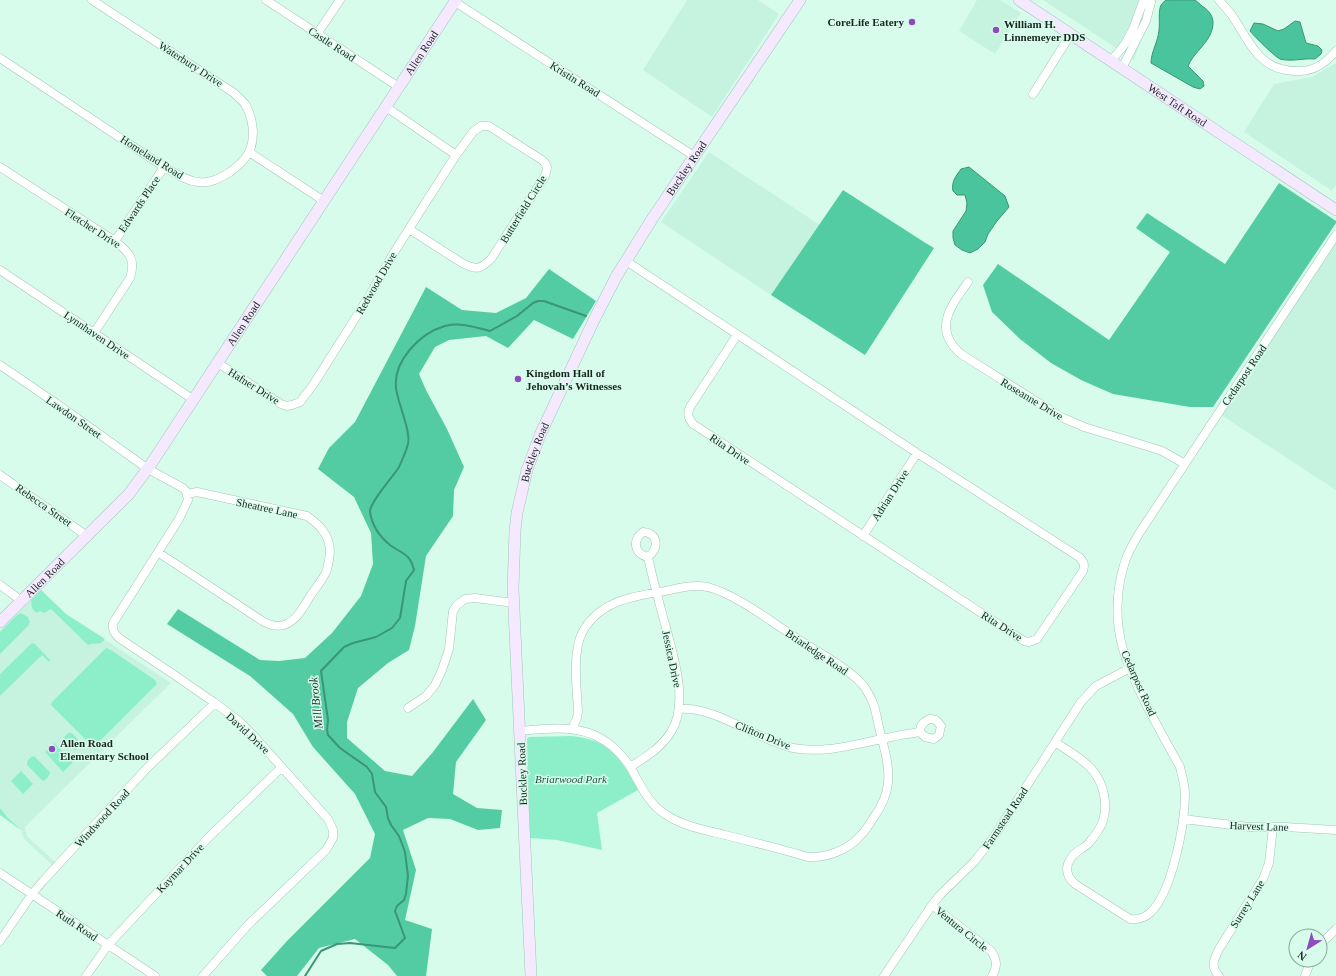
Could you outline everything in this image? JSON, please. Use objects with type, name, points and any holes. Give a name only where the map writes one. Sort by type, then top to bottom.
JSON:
[{"type":"street","name":"Waterbury Drive","points":[[92,0],[234,93],[244,103],[251,117],[253,131],[252,143],[249,152]]},
{"type":"street","name":"Castle Road","points":[[266,0],[399,87]]},
{"type":"street","points":[[317,34],[340,0]]},
{"type":"street","name":"Buckley Road","points":[[531,976],[514,604],[515,531],[517,513],[527,470],[547,419],[599,311],[626,261],[694,156],[800,0]]},
{"type":"street","name":"West Taft Road","points":[[1020,0],[1336,210]]},
{"type":"street","points":[[1111,61],[1128,39],[1146,0]]},
{"type":"street","points":[[1122,68],[1146,21],[1151,2],[1150,0]]},
{"type":"street","points":[[1219,0],[1259,57],[1279,69],[1303,71],[1324,62],[1336,50]]},
{"type":"street","name":"Kristin Road","points":[[455,1],[694,156]]},
{"type":"street","name":"Allen Road","points":[[0,622],[129,494],[148,469],[455,1]]},
{"type":"street","points":[[1033,94],[1071,34]]},
{"type":"street","name":"Homeland Road","points":[[0,58],[164,167],[189,180],[199,183],[210,182],[221,178],[236,167],[249,152]]},
{"type":"street","points":[[386,107],[456,155]]},
{"type":"street","name":"Butterfield Circle","points":[[409,229],[462,264],[471,268],[478,268],[485,265],[491,259],[545,176],[548,168],[547,164],[542,160],[489,126],[481,126],[473,132],[456,155]]},
{"type":"street","points":[[249,152],[324,201]]},
{"type":"street","name":"Redwood Drive","points":[[292,405],[300,402],[313,385],[368,298],[393,254],[456,155]]},
{"type":"street","name":"Fletcher Drive","points":[[0,167],[114,241],[130,255],[133,262],[133,270],[130,278],[94,333]]},
{"type":"street","name":"Edwards Place","points":[[114,241],[164,167]]},
{"type":"street","name":"Cedarpost Road","points":[[1055,742],[1084,762],[1094,772],[1100,782],[1104,795],[1105,809],[1103,821],[1098,831],[1086,846],[1074,854],[1071,858],[1067,866],[1067,874],[1070,880],[1075,884],[1130,919],[1138,920],[1149,914],[1158,903],[1166,888],[1174,862],[1183,819],[1185,793],[1180,767],[1144,700],[1122,648],[1117,611],[1118,595],[1124,564],[1140,532],[1336,235]]},
{"type":"street","name":"Rita Drive","points":[[626,261],[1084,561],[1085,566],[1083,571],[1037,638],[1029,642],[1024,641],[710,436],[689,420],[688,413],[690,406],[737,335]]},
{"type":"street","name":"Lynnhaven Drive","points":[[0,270],[194,400]]},
{"type":"street","name":"Roseanne Drive","points":[[968,282],[951,305],[946,318],[945,330],[953,347],[957,351],[994,376],[1061,417],[1084,427],[1162,451],[1185,464]]},
{"type":"street","name":"Hafner Drive","points":[[218,363],[281,404],[287,406],[292,405]]},
{"type":"street","name":"Lawdon Street","points":[[0,365],[148,469]]},
{"type":"street","name":"Adrian Drive","points":[[863,536],[917,453]]},
{"type":"street","points":[[148,469],[183,488],[187,494]]},
{"type":"street","name":"Rebecca Street","points":[[0,475],[87,536]]},
{"type":"street","name":"Sheatree Lane","points":[[159,552],[264,622],[277,626],[292,622],[326,572],[330,552],[329,543],[320,526],[307,516],[197,492],[187,494]]},
{"type":"street","name":"David Drive","points":[[187,494],[188,500],[179,519],[114,623],[113,629],[119,638],[239,721],[328,819],[333,830],[333,838],[326,850],[247,926],[203,976]]},
{"type":"street","name":"Jessica Drive","points":[[630,767],[660,747],[672,730],[677,718],[678,709],[679,697],[677,676],[648,557]]},
{"type":"street","points":[[0,585],[21,602]]},
{"type":"street","name":"Briarledge Road","points":[[520,731],[572,729],[591,734],[604,740],[623,756],[652,803],[664,814],[678,821],[800,855],[816,857],[825,856],[843,849],[853,843],[861,836],[877,813],[886,795],[888,784],[888,765],[874,705],[862,684],[845,669],[723,592],[706,587],[689,586],[634,596],[599,612],[591,620],[582,633],[578,644],[576,662],[578,711],[577,718],[572,729]]},
{"type":"street","points":[[408,708],[426,696],[435,685],[449,649],[453,611],[457,605],[465,599],[475,598],[514,604]]},
{"type":"street","name":"Farmstead Road","points":[[884,976],[940,894],[974,862],[993,838],[1081,702],[1096,686],[1130,668]]},
{"type":"street","name":"Windwood Road","points":[[0,941],[32,894],[148,768],[215,704]]},
{"type":"street","name":"Clifton Drive","points":[[678,709],[694,710],[719,716],[793,748],[818,749],[846,746],[920,732]]},
{"type":"street","name":"Kaymar Drive","points":[[86,976],[108,945],[210,836],[282,767]]},
{"type":"street","name":"Harvest Lane","points":[[1183,819],[1249,826],[1336,830]]},
{"type":"street","name":"Surrey Lane","points":[[1219,976],[1213,967],[1213,961],[1219,948],[1263,879],[1269,863],[1273,827]]},
{"type":"street","name":"Ruth Road","points":[[0,872],[155,976]]},
{"type":"street","name":"Ventura Circle","points":[[932,905],[991,951],[995,956],[996,962],[995,971],[992,976]]},
{"type":"street","points":[[1328,937],[1336,929]]},
{"type":"shaded area","points":[[687,0],[758,0],[779,14],[712,117],[643,70]]},
{"type":"shaded area","points":[[977,0],[1000,0],[1021,13],[995,54],[959,31]]},
{"type":"shaded area","points":[[1043,0],[1156,0],[1134,60]]},
{"type":"shaded area","points":[[1166,0],[1194,0],[1211,15],[1213,26],[1210,35],[1188,66],[1203,81],[1204,86],[1200,89],[1193,87],[1151,63],[1158,34],[1160,8]]},
{"type":"shaded area","points":[[1295,21],[1300,22],[1306,43],[1318,46],[1322,50],[1321,54],[1315,59],[1280,59],[1260,42],[1250,31],[1254,23],[1263,24],[1278,31],[1284,29]]},
{"type":"shaded area","points":[[1336,63],[1336,185],[1332,191],[1244,132],[1274,84],[1312,77]]},
{"type":"shaded area","points":[[709,152],[820,225],[771,295],[661,222]]},
{"type":"shaded area","points":[[969,167],[1005,196],[1009,207],[988,234],[985,242],[978,249],[970,253],[955,245],[953,238],[953,231],[966,211],[967,203],[965,195],[957,195],[953,191],[953,182],[961,169]]},
{"type":"shaded area","points":[[1279,183],[1336,221],[1336,223],[1213,407],[1190,407],[1113,394],[1081,380],[1051,363],[1020,339],[992,312],[983,285],[998,264],[1109,340],[1170,252],[1136,228],[1147,213],[1225,264]]},
{"type":"shaded area","points":[[843,190],[934,248],[865,355],[771,295]]},
{"type":"shaded area","points":[[1336,243],[1336,490],[1221,415]]},
{"type":"shaded area","points":[[549,269],[596,301],[573,339],[534,320],[508,348],[486,336],[449,340],[435,347],[419,374],[447,429],[464,467],[454,490],[453,516],[426,556],[415,626],[409,650],[388,663],[358,688],[347,722],[347,738],[385,771],[412,776],[433,752],[473,699],[486,720],[456,762],[453,794],[477,808],[502,810],[500,828],[478,830],[450,819],[428,818],[403,830],[416,870],[405,920],[432,929],[426,976],[397,976],[388,965],[355,939],[319,948],[297,976],[267,976],[261,970],[287,941],[370,858],[375,834],[355,794],[313,747],[293,714],[250,676],[167,624],[178,609],[260,660],[279,661],[305,658],[332,633],[361,596],[373,564],[371,533],[354,497],[318,469],[329,448],[355,422],[426,287],[462,310],[496,313],[526,298]]},
{"type":"shaded area","name":"Allen Road Elementary School","points":[[41,590],[66,614],[171,683],[25,827],[27,836],[55,862],[52,865],[24,839],[21,830],[0,815],[0,630]]},
{"type":"green space","points":[[41,590],[66,614],[105,639],[100,643],[88,645],[51,609],[44,613],[40,611],[37,613],[35,612],[32,607],[31,600]]},
{"type":"green space","points":[[21,613],[28,617],[30,622],[28,626],[0,654],[0,632]]},
{"type":"green space","points":[[32,643],[35,644],[50,660],[49,662],[42,655],[0,696],[0,674]]},
{"type":"green space","points":[[106,648],[155,680],[157,684],[96,745],[92,746],[51,705],[52,702]]},
{"type":"green space","points":[[68,733],[72,733],[80,742],[80,745],[76,750],[64,741],[64,737]]},
{"type":"green space","name":"Briarwood Park","points":[[571,736],[585,738],[596,742],[613,752],[626,769],[638,790],[597,813],[602,850],[557,840],[530,838],[527,739],[529,737]]},
{"type":"green space","points":[[54,743],[73,762],[63,772],[45,752]]},
{"type":"green space","points":[[34,756],[50,772],[48,778],[43,781],[27,765],[29,759]]},
{"type":"green space","points":[[21,771],[33,784],[23,794],[11,781]]},
{"type":"green space","points":[[0,808],[8,818],[21,830],[0,815]]},
{"type":"waterway","name":"Mill Brook","points":[[305,976],[321,951],[337,944],[350,943],[395,948],[405,938],[395,911],[397,906],[404,900],[406,894],[408,876],[405,852],[399,836],[388,818],[386,807],[375,792],[372,774],[367,767],[340,748],[328,735],[328,720],[321,671],[344,647],[376,637],[392,628],[400,618],[406,581],[414,570],[408,557],[390,545],[383,538],[375,526],[370,512],[377,496],[399,467],[408,444],[408,432],[396,388],[396,378],[399,368],[404,358],[418,342],[426,335],[445,326],[462,325],[490,331],[517,316],[533,303],[538,301],[544,301],[586,316]]},
{"type":"place","name":"CoreLife Eatery","points":[[912,22]]},
{"type":"place","name":"William H. Linnemeyer DDS","points":[[996,30]]},
{"type":"place","name":"Kingdom Hall of Jehovah’s Witnesses","points":[[518,379]]},
{"type":"place","name":"Allen Road Elementary School","points":[[52,749]]}]
